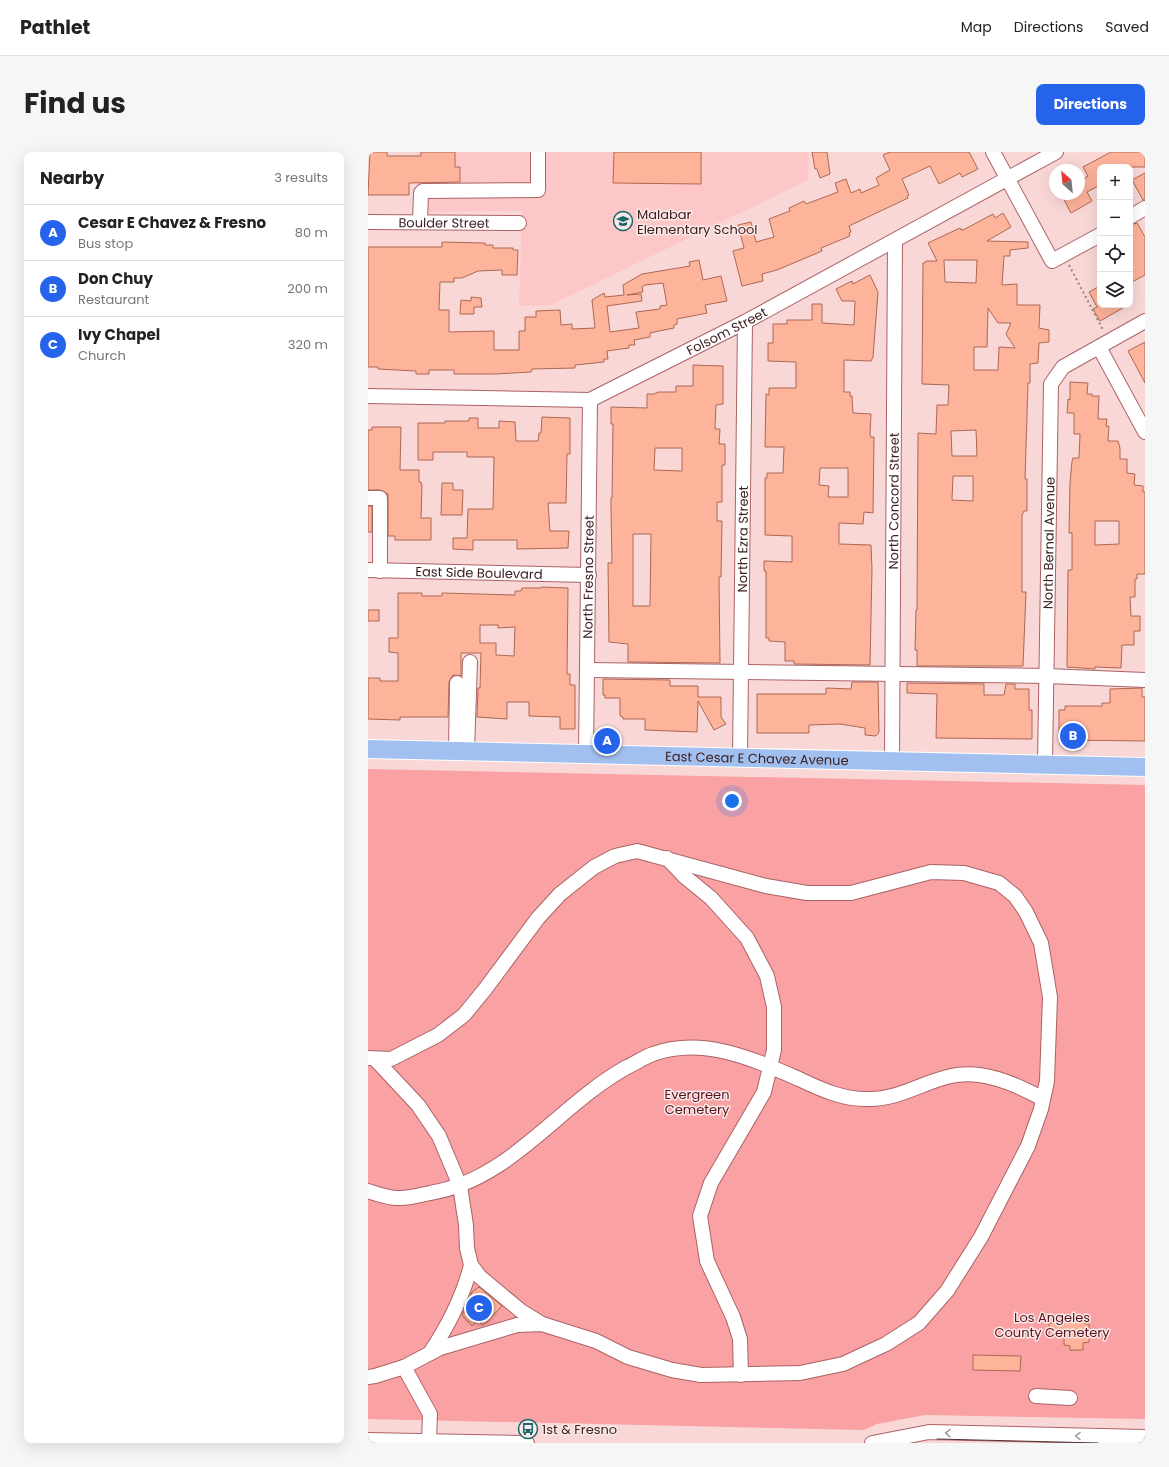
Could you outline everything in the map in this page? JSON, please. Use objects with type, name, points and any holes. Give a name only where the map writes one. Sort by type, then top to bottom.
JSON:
[{"type":"main road","name":"East Cesar E Chavez Avenue","points":[[368,749],[1145,767]]},
{"type":"street","points":[[420,222],[421,193],[423,190],[538,190],[538,152]]},
{"type":"street","points":[[993,152],[1052,261],[1098,236]]},
{"type":"street","name":"Folsom Street","points":[[368,396],[590,400],[745,322],[1056,152]]},
{"type":"street","points":[[1133,215],[1145,208]]},
{"type":"street","name":"Boulder Street","points":[[368,222],[519,223]]},
{"type":"street","name":"North Concord Street","points":[[892,760],[891,675],[895,241]]},
{"type":"street","name":"North Bernal Avenue","points":[[1045,764],[1051,384],[1062,367],[1145,321]]},
{"type":"street","name":"North Ezra Street","points":[[740,757],[745,322]]},
{"type":"street","points":[[1104,344],[1145,432]]},
{"type":"street","name":"North Fresno Street","points":[[586,754],[590,400]]},
{"type":"street","points":[[368,498],[380,498],[374,571]]},
{"type":"street","name":"East Side Boulevard","points":[[374,571],[589,575]]},
{"type":"street","points":[[461,751],[470,662]]},
{"type":"street","points":[[588,670],[1047,676],[1145,680]]},
{"type":"street","points":[[457,683],[461,751]]},
{"type":"street","points":[[637,851],[766,886],[807,892],[851,893],[931,872],[964,873],[999,883],[1015,896],[1026,912],[1041,943],[1048,975],[1050,997],[1047,1080],[1043,1099],[1028,1146],[981,1237],[947,1291],[919,1324],[886,1344],[843,1364],[800,1372],[741,1375],[701,1375],[672,1370],[628,1357],[596,1341],[542,1324],[521,1312],[480,1277],[471,1265],[467,1248],[466,1225],[460,1186],[439,1136],[418,1105],[371,1058],[391,1059],[438,1035],[464,1015],[560,894],[594,867],[615,856],[637,851]]},
{"type":"street","points":[[667,858],[684,876],[711,898],[747,938],[767,976],[774,1007],[774,1050],[764,1092],[711,1182],[700,1216],[707,1261],[733,1317],[740,1339],[741,1375]]},
{"type":"street","points":[[368,1191],[399,1199],[443,1191],[460,1186],[487,1174],[540,1135],[581,1098],[609,1077],[652,1054],[676,1047],[693,1046],[721,1050],[770,1067],[833,1094],[853,1099],[888,1098],[950,1076],[970,1074],[1021,1087],[1043,1099]]},
{"type":"street","points":[[430,1353],[446,1328],[468,1280],[471,1265]]},
{"type":"street","points":[[368,1376],[375,1376],[404,1367],[430,1353],[496,1330],[517,1325],[542,1324]]},
{"type":"street","points":[[404,1367],[430,1414],[429,1441]]},
{"type":"street","points":[[1036,1396],[1070,1398]]},
{"type":"street","points":[[872,1443],[929,1432],[1145,1437]]},
{"type":"street","points":[[368,1440],[526,1443]]},
{"type":"path","points":[[1052,261],[1067,261],[1104,344]]},
{"type":"shaded area","name":"Malabar Elementary School","points":[[417,152],[809,152],[808,180],[551,305],[519,306],[522,211],[416,212]]},
{"type":"green space","name":"Evergreen Cemetery","points":[[368,769],[1145,785],[1145,1419],[925,1415],[877,1424],[864,1430],[368,1419]]},
{"type":"building","points":[[370,152],[387,152],[387,156],[421,156],[421,152],[455,152],[455,167],[460,167],[460,182],[409,183],[409,195],[368,195]]},
{"type":"building","points":[[614,152],[701,152],[701,184],[613,183]]},
{"type":"building","points":[[812,152],[827,152],[830,174],[820,178],[817,169],[815,169]]},
{"type":"building","points":[[890,152],[969,152],[978,169],[962,177],[960,173],[939,184],[930,166],[902,179],[909,195],[907,196],[908,198],[849,226],[851,232],[849,233],[850,236],[821,248],[822,251],[777,270],[762,274],[763,281],[742,286],[733,251],[744,248],[738,225],[751,222],[756,242],[774,237],[769,219],[790,211],[789,208],[804,201],[806,204],[838,192],[835,183],[846,179],[851,193],[860,189],[861,193],[879,185],[876,178],[890,170],[883,155]]},
{"type":"building","points":[[1111,152],[1145,152],[1145,167],[1133,167],[1133,164],[1097,164],[1097,187],[1087,192],[1092,201],[1071,213],[1064,200],[1085,200],[1085,178],[1088,176],[1085,171],[1085,166]]},
{"type":"building","points":[[1145,173],[1145,200],[1143,200],[1133,179]]},
{"type":"building","points":[[1003,213],[1011,227],[987,241],[1028,242],[1028,248],[1010,250],[1010,256],[1004,256],[1002,285],[1017,284],[1017,305],[1040,305],[1039,328],[1049,330],[1049,342],[1039,343],[1038,363],[1030,364],[1030,383],[1028,383],[1025,479],[1027,479],[1027,511],[1024,511],[1022,515],[1022,592],[1026,592],[1023,666],[917,666],[917,650],[915,650],[917,610],[918,433],[936,434],[937,405],[948,405],[949,385],[922,384],[923,263],[926,261],[937,261],[928,243],[960,228],[961,230],[965,229],[993,214],[995,218]],"holes":[[[944,260],[977,260],[976,283],[945,282]],[[988,308],[998,323],[1011,323],[1006,334],[1015,348],[999,347],[998,370],[974,370],[974,347],[987,347]],[[976,430],[977,456],[952,456],[951,431]],[[953,476],[973,476],[973,501],[952,500]]]},
{"type":"building","points":[[1137,223],[1145,237],[1145,275],[1133,281],[1133,236],[1133,224]]},
{"type":"building","points":[[442,242],[485,243],[485,245],[493,245],[493,248],[513,248],[513,250],[518,250],[517,275],[502,275],[502,270],[478,271],[462,278],[454,278],[454,282],[440,282],[439,310],[449,310],[449,332],[494,331],[494,350],[519,350],[519,331],[525,331],[525,317],[536,317],[536,311],[560,310],[561,325],[572,324],[572,329],[595,328],[592,300],[604,293],[605,297],[624,295],[623,285],[642,274],[690,266],[689,262],[699,260],[703,280],[721,276],[727,301],[705,305],[707,313],[677,319],[677,324],[674,325],[674,328],[650,333],[650,337],[634,340],[635,345],[629,345],[629,348],[607,351],[608,359],[604,359],[604,362],[575,365],[575,368],[532,369],[531,372],[495,374],[454,374],[454,370],[429,370],[429,374],[416,374],[416,371],[368,367],[368,247],[442,247]],"holes":[[[663,283],[667,305],[660,306],[660,309],[636,312],[639,328],[610,332],[607,306],[642,301],[641,294],[627,295],[643,292],[642,287],[645,285]]]},
{"type":"building","points":[[870,275],[878,292],[873,357],[871,361],[844,360],[844,392],[850,392],[850,396],[852,396],[853,413],[871,414],[870,434],[871,437],[874,437],[873,513],[864,512],[863,524],[839,523],[839,544],[871,545],[870,665],[794,664],[794,661],[785,661],[785,642],[769,641],[769,638],[766,638],[766,571],[764,571],[764,561],[792,562],[792,536],[765,535],[765,478],[767,478],[767,473],[783,473],[784,447],[765,447],[766,394],[769,395],[769,388],[796,388],[796,362],[768,361],[768,343],[773,343],[773,324],[787,324],[787,320],[812,320],[812,304],[822,304],[822,323],[854,325],[855,301],[842,301],[836,289],[852,281],[853,284]],"holes":[[[820,468],[848,468],[848,497],[828,497],[829,486],[819,485]]]},
{"type":"building","points":[[1097,288],[1097,307],[1089,292]]},
{"type":"building","points":[[471,297],[481,298],[482,307],[474,307],[474,314],[460,314],[461,300],[471,301]]},
{"type":"building","points":[[1097,307],[1123,308],[1100,321],[1093,309]]},
{"type":"building","points":[[1145,342],[1145,383],[1128,351]]},
{"type":"building","points":[[693,365],[723,366],[723,404],[716,405],[715,429],[720,429],[719,444],[725,444],[725,465],[722,465],[722,502],[717,502],[717,521],[722,521],[721,577],[719,577],[720,663],[628,662],[628,644],[609,642],[608,563],[612,563],[611,498],[613,424],[611,424],[611,407],[647,408],[647,394],[654,394],[658,392],[676,392],[676,386],[693,386]],"holes":[[[655,448],[682,448],[682,471],[654,470]],[[633,534],[651,534],[650,606],[633,606]]]},
{"type":"building","points":[[1070,382],[1088,383],[1087,394],[1099,396],[1098,419],[1107,419],[1106,426],[1109,426],[1108,441],[1118,441],[1120,448],[1120,459],[1127,459],[1127,473],[1135,474],[1134,485],[1143,486],[1143,492],[1145,492],[1145,574],[1137,574],[1137,579],[1135,579],[1135,597],[1130,597],[1131,616],[1140,616],[1140,631],[1134,631],[1134,645],[1122,645],[1121,668],[1095,667],[1095,669],[1067,667],[1068,570],[1072,570],[1072,533],[1069,533],[1070,483],[1073,458],[1079,458],[1080,434],[1074,434],[1074,413],[1067,413],[1068,399],[1070,400]],"holes":[[[1095,521],[1119,521],[1119,544],[1095,545]]]},
{"type":"building","points":[[542,417],[570,418],[570,454],[567,454],[566,503],[548,503],[550,531],[569,531],[568,548],[517,549],[517,540],[473,540],[473,550],[453,549],[453,538],[467,538],[468,509],[493,509],[494,457],[467,457],[467,452],[433,452],[433,460],[418,460],[418,423],[469,421],[469,418],[478,418],[478,428],[499,428],[499,421],[515,422],[516,441],[538,441],[539,433],[541,433]]},
{"type":"building","points":[[372,427],[401,427],[400,470],[419,470],[419,482],[421,482],[422,486],[421,518],[431,518],[431,540],[395,540],[395,536],[388,536],[388,494],[380,490],[368,490],[368,430],[372,430]]},
{"type":"building","points":[[442,483],[453,483],[453,490],[463,490],[462,515],[441,515]]},
{"type":"building","points":[[368,506],[372,506],[372,532],[368,532]]},
{"type":"building","points":[[522,588],[568,588],[567,674],[570,674],[570,685],[575,685],[575,729],[560,729],[560,717],[529,716],[529,702],[507,702],[507,719],[477,717],[481,653],[461,653],[461,676],[453,675],[449,682],[448,717],[400,717],[400,720],[368,719],[368,678],[380,678],[380,681],[398,681],[398,653],[389,652],[389,638],[398,638],[398,593],[422,593],[422,596],[442,596],[442,593],[515,595],[515,591],[521,591]],"holes":[[[480,625],[498,625],[498,628],[515,627],[514,656],[496,655],[496,643],[480,643]]]},
{"type":"building","points":[[368,610],[379,610],[379,621],[368,621]]},
{"type":"building","points":[[603,679],[670,680],[670,686],[698,686],[698,697],[721,697],[721,717],[726,724],[714,730],[698,701],[697,732],[645,730],[645,719],[623,719],[623,717],[620,716],[620,698],[605,698],[605,695],[603,695]]},
{"type":"building","points":[[852,682],[878,682],[879,732],[876,736],[865,735],[865,728],[840,724],[809,725],[809,733],[757,733],[757,694],[826,694],[826,688],[851,689]]},
{"type":"building","points":[[907,683],[984,684],[984,695],[1004,695],[1006,684],[1015,684],[1015,689],[1029,689],[1029,710],[1032,710],[1032,739],[936,738],[937,694],[907,693]]},
{"type":"building","points":[[1142,688],[1142,697],[1145,697],[1145,741],[1059,740],[1059,710],[1065,710],[1065,706],[1102,706],[1102,703],[1110,703],[1110,689]]},
{"type":"building","points":[[479,1287],[502,1306],[486,1323],[482,1325],[478,1320],[472,1326],[462,1315],[472,1292]]},
{"type":"building","points":[[1066,1314],[1085,1315],[1085,1324],[1089,1324],[1089,1342],[1083,1343],[1083,1350],[1070,1350],[1070,1346],[1064,1345],[1064,1337],[1049,1336],[1049,1323],[1057,1323],[1057,1317],[1066,1317]]},
{"type":"building","points":[[973,1355],[1021,1356],[1020,1371],[973,1370]]},
{"type":"tram line","points":[[937,1439],[1098,1443]]},
{"type":"place","name":"Malabar Elementary School","points":[[623,221]]},
{"type":"place","name":"Don Chuy","points":[[1073,736]]},
{"type":"place","name":"Cesar E Chavez & Fresno","points":[[607,741]]},
{"type":"place","name":"Ivy Chapel","points":[[479,1308]]},
{"type":"place","name":"1st & Fresno","points":[[528,1429]]},
{"type":"park label","name":"Los Angeles County Cemetery","points":[[1052,1324]]}]
